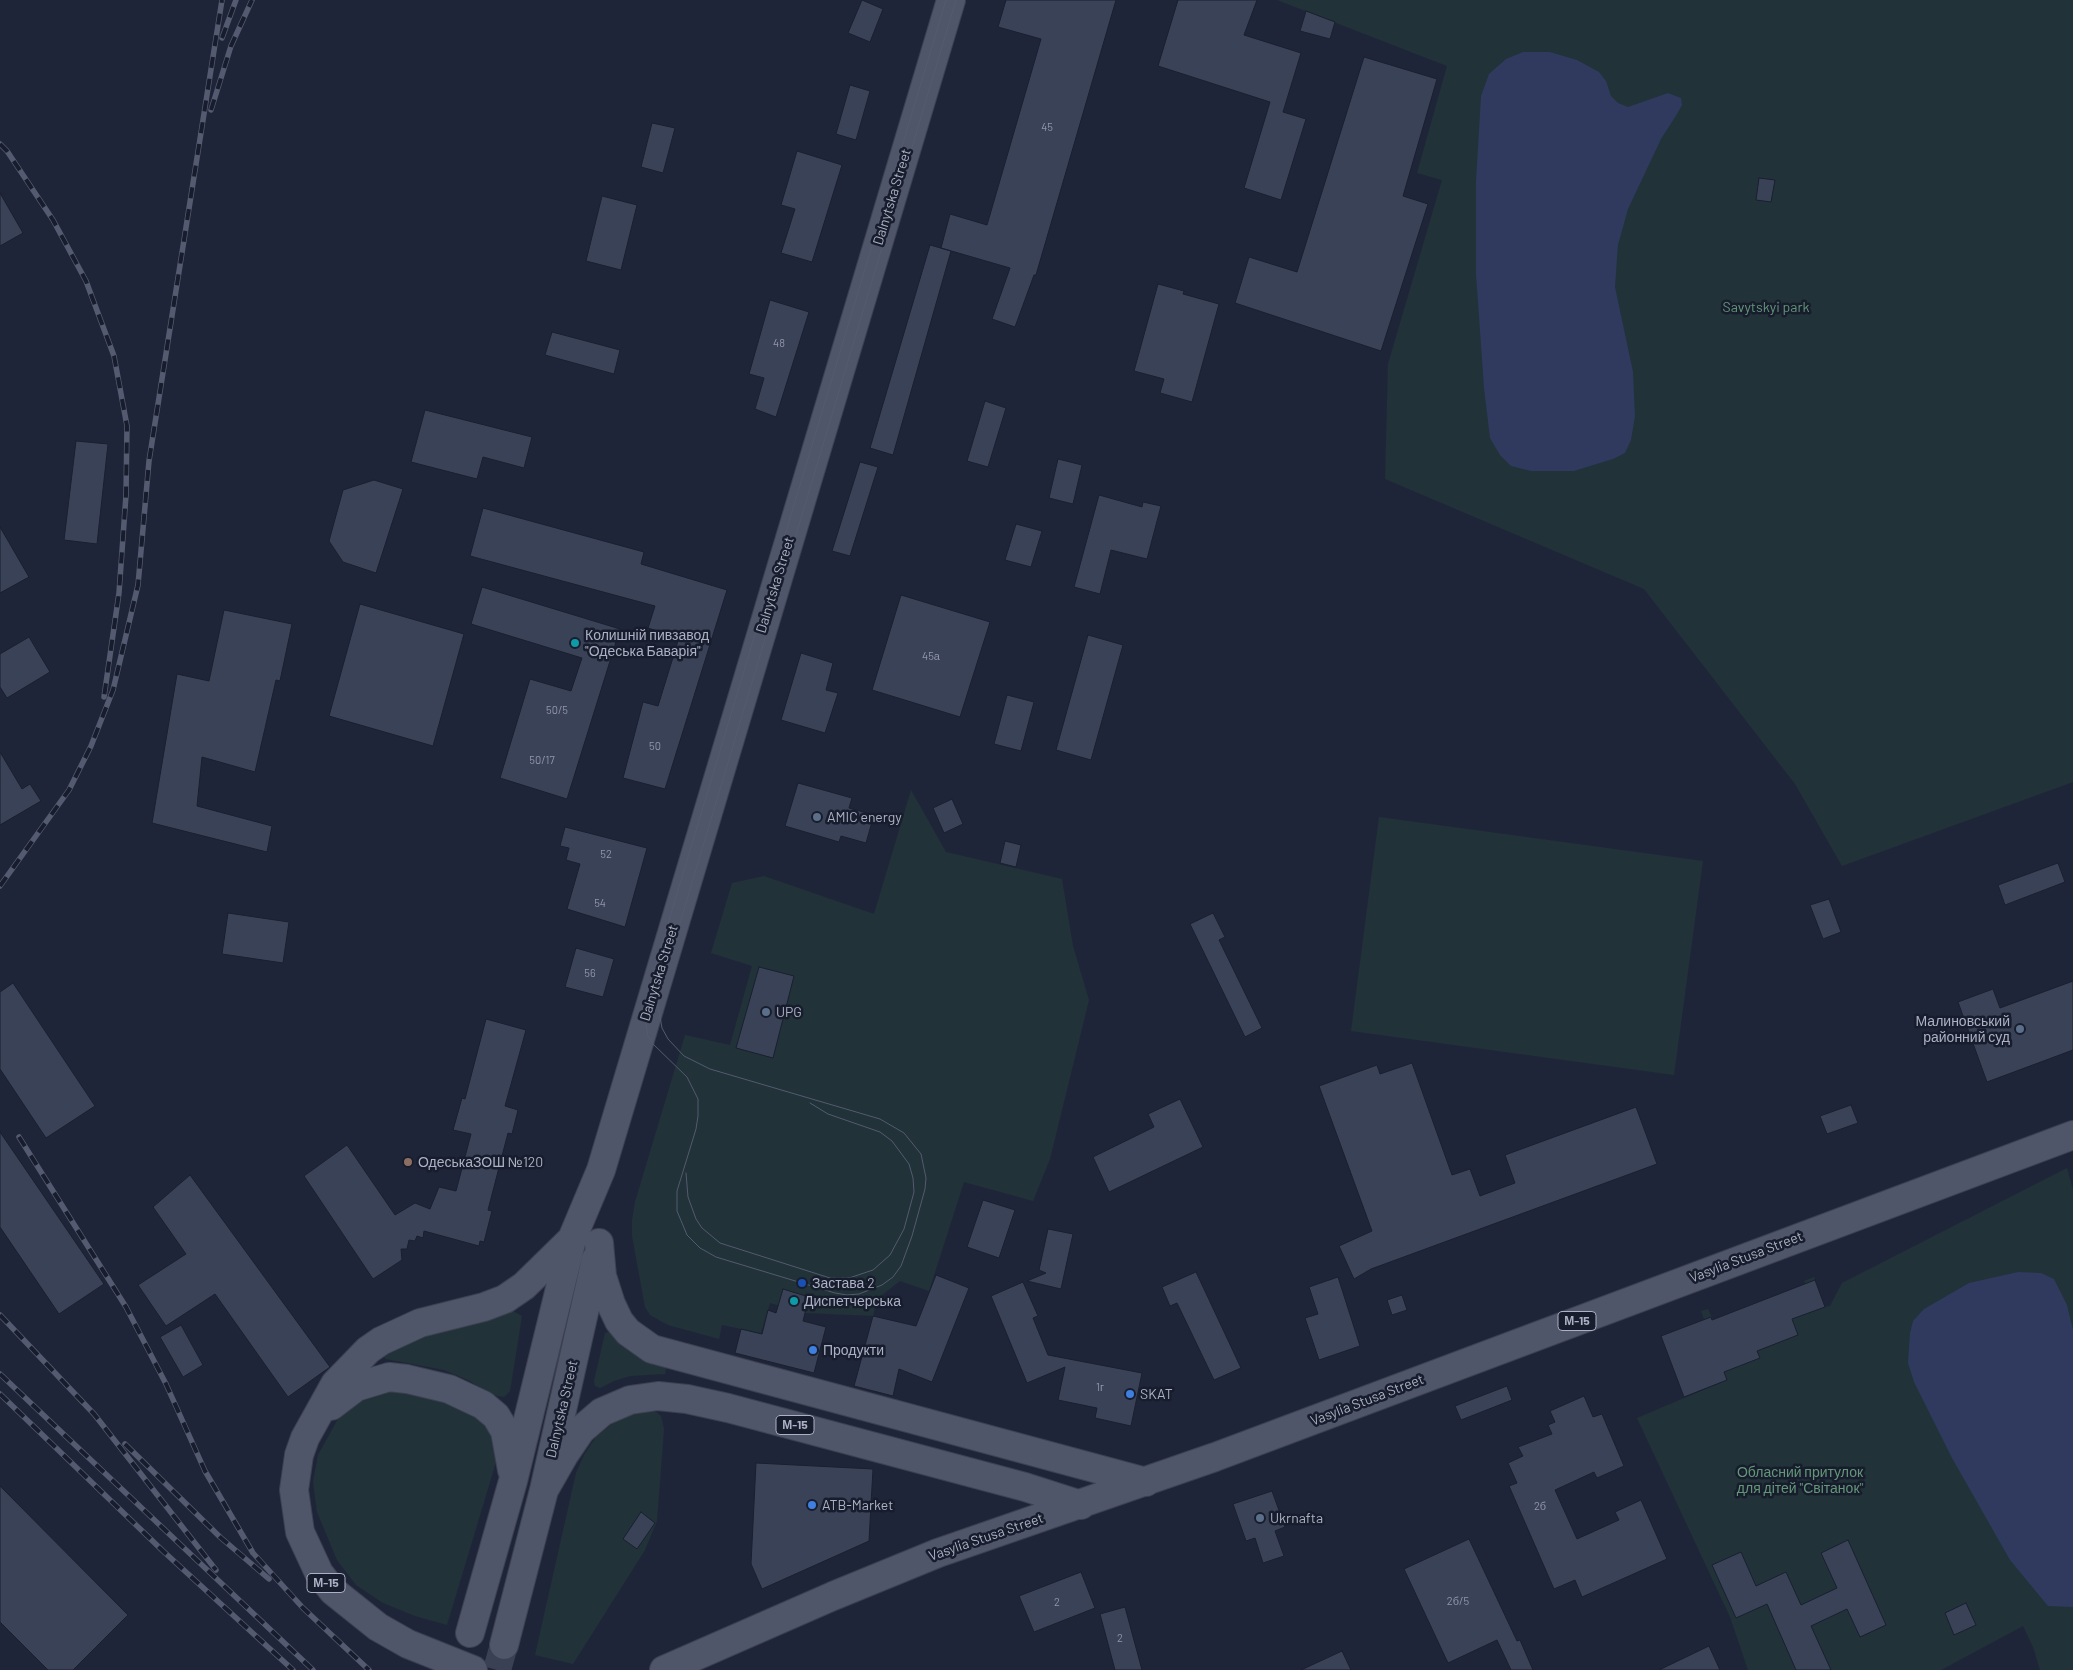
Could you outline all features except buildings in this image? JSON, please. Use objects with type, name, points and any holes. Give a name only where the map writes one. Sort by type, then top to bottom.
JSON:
[{"type":"main road","name":"Dalnytska Street","points":[[470,1633],[514,1481],[572,1239],[601,1170],[951,0]]},
{"type":"main road","name":"Vasylia Stusa Street","points":[[664,1670],[938,1553],[1146,1482],[2073,1135]]},
{"type":"main road","name":"Dalnytska Street","points":[[504,1645],[544,1490],[599,1243],[601,1170]]},
{"type":"main road","points":[[314,1420],[335,1384],[352,1365],[380,1341],[420,1324],[484,1307],[505,1299],[524,1286],[572,1239]]},
{"type":"main road","points":[[599,1243],[602,1276],[619,1321],[640,1342],[652,1349],[1146,1482]]},
{"type":"main road","name":"М-15","points":[[474,1670],[408,1644],[378,1627],[339,1597],[319,1573],[300,1532],[294,1490],[299,1455],[314,1420],[356,1386],[389,1377],[407,1379],[449,1389],[483,1405],[496,1416],[505,1431],[514,1481]]},
{"type":"main road","name":"М-15","points":[[544,1490],[581,1430],[602,1412],[630,1400],[658,1396],[687,1398],[728,1408],[1025,1487],[1081,1505]]},
{"type":"green space","name":"Savytskyi park","points":[[1277,0],[2073,0],[2073,782],[1842,866],[1795,784],[1644,589],[1385,479],[1388,364],[1442,180],[1417,173],[1447,66]]},
{"type":"green space","points":[[911,790],[946,852],[1062,879],[1073,946],[1089,1000],[1050,1159],[1033,1201],[964,1182],[929,1291],[900,1281],[877,1299],[873,1316],[805,1313],[770,1303],[761,1333],[722,1325],[719,1339],[668,1325],[650,1315],[645,1307],[632,1236],[632,1220],[635,1202],[685,1035],[730,1045],[752,966],[711,953],[732,883],[764,876],[874,914]]},
{"type":"green space","points":[[1379,817],[1703,861],[1674,1075],[1351,1031]]},
{"type":"green space","name":"Обласний притулок для дітей \"Світанок\"","points":[[2067,1168],[2073,1190],[2073,1670],[2040,1670],[2033,1647],[2023,1626],[1941,1670],[1748,1670],[1730,1617],[1637,1418],[1727,1380],[1701,1311],[1708,1309],[1713,1320],[1806,1284],[1804,1281],[1814,1277],[1825,1307],[1830,1306],[1842,1283]]},
{"type":"green space","points":[[513,1311],[522,1316],[510,1391],[504,1397],[492,1395],[468,1380],[444,1370],[386,1359],[384,1357],[386,1351],[404,1341]]},
{"type":"green space","points":[[608,1332],[667,1364],[665,1374],[630,1376],[600,1388],[595,1386],[594,1381],[605,1333]]},
{"type":"green space","points":[[395,1388],[448,1401],[478,1418],[496,1440],[499,1452],[447,1625],[415,1616],[383,1603],[356,1585],[337,1560],[317,1512],[313,1482],[318,1455],[343,1410],[358,1395]]},
{"type":"green space","points":[[643,1412],[656,1412],[661,1416],[664,1429],[657,1521],[645,1550],[573,1664],[535,1655],[576,1473],[584,1455],[596,1437],[611,1425],[627,1416]]},
{"type":"water","points":[[1523,52],[1550,52],[1577,60],[1599,72],[1606,81],[1611,96],[1618,103],[1628,107],[1668,93],[1681,98],[1682,105],[1661,139],[1628,209],[1618,245],[1615,287],[1633,372],[1635,416],[1631,440],[1625,453],[1613,459],[1574,471],[1531,471],[1511,466],[1500,455],[1490,438],[1484,388],[1476,274],[1476,181],[1481,96],[1489,74],[1506,59]]},
{"type":"water","points":[[2018,1272],[2041,1273],[2054,1279],[2067,1305],[2073,1330],[2073,1607],[2048,1606],[2010,1560],[1952,1458],[1914,1382],[1908,1363],[1910,1333],[1913,1321],[1924,1309],[1969,1283]]},
{"type":"tunnel","points":[[497,1670],[504,1645]]},
{"type":"tram line","points":[[946,0],[657,960],[648,993],[645,1019],[648,1036],[653,1044],[687,1077],[698,1099],[696,1129],[677,1191],[677,1211],[687,1235],[700,1248],[716,1257],[847,1295],[859,1294],[882,1285],[893,1277],[901,1266],[912,1236],[925,1189],[926,1178],[921,1154],[904,1133],[880,1119],[710,1069],[684,1056],[668,1039],[662,1028],[657,1000],[956,0]]},
{"type":"tram line","points":[[686,1173],[688,1197],[696,1219],[702,1228],[720,1243],[830,1278],[849,1278],[873,1270],[890,1255],[904,1229],[914,1192],[909,1164],[892,1141],[880,1132],[828,1114],[810,1103]]},
{"type":"railway","points":[[0,886],[69,790],[91,746],[113,690],[138,585],[149,461],[222,0]]},
{"type":"railway","points":[[222,38],[236,0]]},
{"type":"railway","points":[[211,110],[231,46],[252,0]]},
{"type":"railway","points":[[0,144],[7,151],[53,220],[86,281],[114,356],[127,426],[126,495],[119,593],[104,697]]},
{"type":"railway","points":[[19,1137],[126,1307],[166,1384],[205,1471],[253,1553],[303,1608],[369,1670]]},
{"type":"railway","points":[[0,1315],[94,1414],[216,1570]]},
{"type":"railway","points":[[0,1374],[313,1670]]},
{"type":"railway","points":[[0,1394],[163,1551],[293,1670]]},
{"type":"railway","points":[[125,1444],[220,1537],[269,1579]]},
{"type":"place","name":"Колишній пивзавод \"Одеська Баварія\"","points":[[575,643]]},
{"type":"place","name":"AMIC energy","points":[[817,817]]},
{"type":"place","name":"UPG","points":[[766,1012]]},
{"type":"place","name":"Малиновський районний суд","points":[[2020,1029]]},
{"type":"place","name":"ОдеськаЗОШ №120","points":[[408,1162]]},
{"type":"place","name":"Застава 2","points":[[802,1283]]},
{"type":"place","name":"Диспетчерська","points":[[794,1301]]},
{"type":"place","name":"Продукти","points":[[813,1350]]},
{"type":"place","name":"SKAT","points":[[1130,1394]]},
{"type":"place","name":"ATB-Market","points":[[812,1505]]},
{"type":"place","name":"Ukrnafta","points":[[1260,1518]]}]
